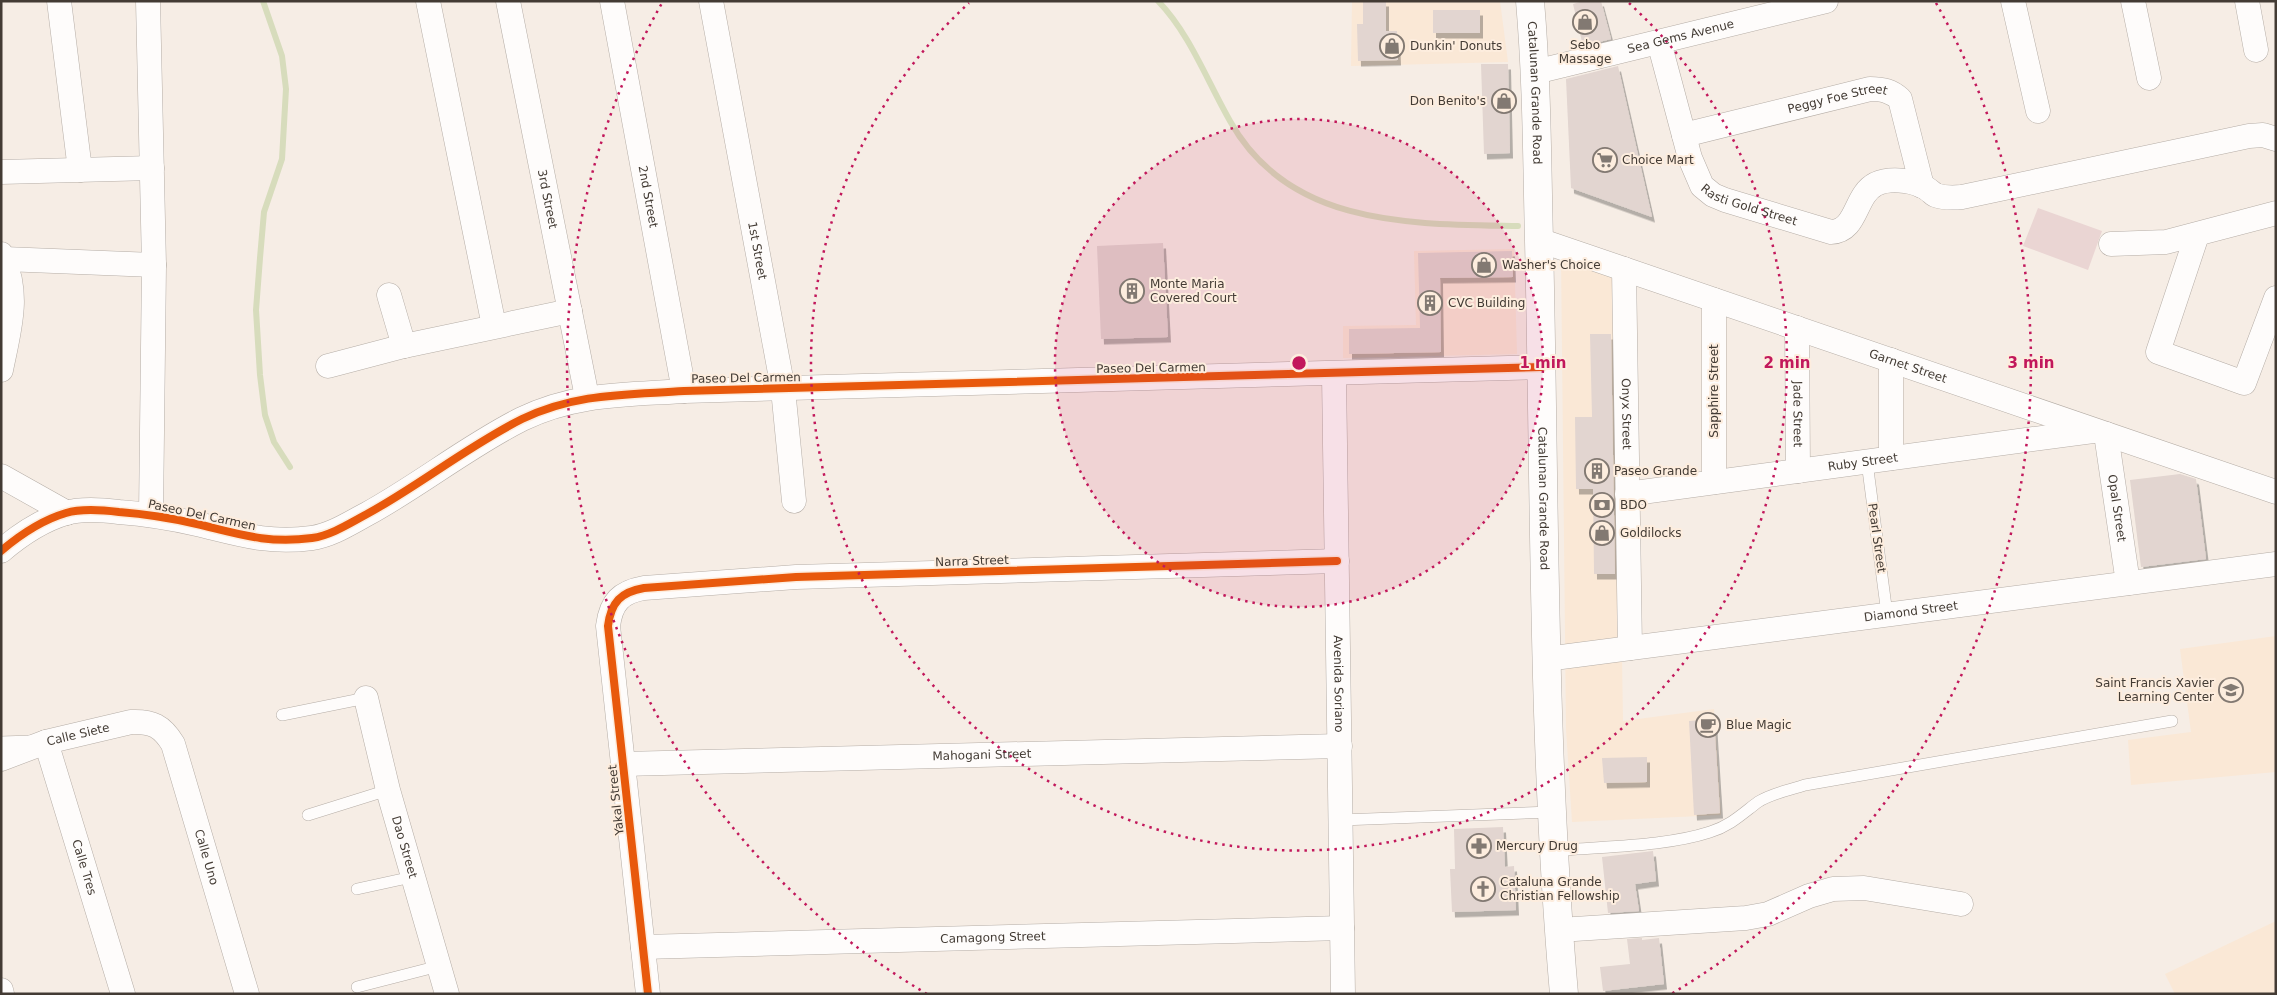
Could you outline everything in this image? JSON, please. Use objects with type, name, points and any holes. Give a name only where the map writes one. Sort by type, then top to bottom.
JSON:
[{"type":"main road","name":"Catalunan Grande Road","points":[[1530,1],[1535,72],[1546,659],[1551,812],[1564,994]]},
{"type":"street","points":[[59,1],[80,170]]},
{"type":"street","points":[[148,1],[154,265],[151,515]]},
{"type":"street","points":[[428,1],[494,326]]},
{"type":"street","name":"3rd Street","points":[[508,1],[587,397]]},
{"type":"street","name":"2nd Street","points":[[612,1],[684,391]]},
{"type":"street","name":"1st Street","points":[[711,1],[783,389],[794,501]]},
{"type":"street","name":"Sea Gems Avenue","points":[[1535,72],[1826,1]]},
{"type":"street","points":[[2013,1],[2038,111]]},
{"type":"street","points":[[2133,1],[2149,78]]},
{"type":"street","points":[[2247,1],[2256,50]]},
{"type":"street","name":"Rasti Gold Street","points":[[1660,42],[1684,135],[1702,186],[1714,195],[1831,232],[1840,232],[1849,225],[1866,194],[1876,184],[1894,181],[1922,186],[1936,195],[1950,198],[1962,197],[2249,136],[2263,135],[2276,139]]},
{"type":"street","name":"Peggy Foe Street","points":[[1684,135],[1881,89],[1892,92],[1900,99],[1922,186]]},
{"type":"street","points":[[1,172],[152,168]]},
{"type":"street","points":[[2111,244],[2149,244],[2197,235],[2276,213]]},
{"type":"street","points":[[2197,235],[2158,352],[2244,382],[2276,298]]},
{"type":"street","name":"Garnet Street","points":[[1539,240],[2276,492]]},
{"type":"street","points":[[1,370],[14,302],[12,283],[3,256],[154,265]]},
{"type":"street","name":"Onyx Street","points":[[1624,269],[1626,494],[1630,648]]},
{"type":"street","points":[[389,295],[404,346]]},
{"type":"street","name":"Sapphire Street","points":[[1714,300],[1714,482]]},
{"type":"street","points":[[328,366],[404,346],[494,326],[570,312]]},
{"type":"street","name":"Jade Street","points":[[1797,328],[1798,471]]},
{"type":"street","points":[[1891,360],[1891,458]]},
{"type":"street","name":"Paseo Del Carmen","points":[[1,550],[36,525],[68,512],[112,511],[151,515],[253,538],[291,540],[315,537],[338,530],[392,500],[521,420],[560,403],[587,397],[684,391],[1334,375],[1542,367]]},
{"type":"street","name":"Avenida Soriano","points":[[1334,375],[1343,994]]},
{"type":"street","name":"Ruby Street","points":[[1626,494],[2102,432]]},
{"type":"street","name":"Opal Street","points":[[2102,432],[2128,583]]},
{"type":"street","points":[[1,476],[68,512]]},
{"type":"street","name":"Narra Street","points":[[613,605],[619,597],[631,590],[644,588],[796,577],[1337,561]]},
{"type":"street","name":"Diamond Street","points":[[1546,659],[2276,564]]},
{"type":"street","name":"Yakal Street","points":[[613,605],[608,626],[648,994]]},
{"type":"street","name":"Dao Street","points":[[366,698],[388,790],[447,994]]},
{"type":"street","name":"Calle Siete","points":[[1,759],[46,742],[131,722],[145,721],[157,725]]},
{"type":"street","name":"Calle Uno","points":[[157,725],[166,732],[173,744],[247,994]]},
{"type":"street","name":"Calle Tres","points":[[46,742],[123,994]]},
{"type":"street","name":"Mahogani Street","points":[[623,764],[1340,746]]},
{"type":"street","points":[[1559,930],[1746,918],[1768,914],[1809,896],[1833,890],[1864,888],[1960,904]]},
{"type":"street","name":"Camagong Street","points":[[643,947],[1342,928]]},
{"type":"street","points":[[1,990],[2,994]]},
{"type":"lane","name":"Pearl Street","points":[[1867,462],[1887,614]]},
{"type":"lane","points":[[282,715],[366,698]]},
{"type":"lane","points":[[1553,851],[1684,838],[1731,824],[1759,802],[1775,794],[1805,785],[2172,721]]},
{"type":"lane","points":[[1,742],[21,740],[46,742]]},
{"type":"lane","points":[[308,815],[388,790]]},
{"type":"lane","points":[[1341,820],[1551,812]]},
{"type":"lane","points":[[357,889],[412,877]]},
{"type":"lane","points":[[357,987],[439,966]]},
{"type":"shaded area","points":[[1352,1],[1500,1],[1508,62],[1351,66]]},
{"type":"shaded area","points":[[2038,208],[2102,231],[2088,270],[2023,246]]},
{"type":"shaded area","points":[[1514,249],[1517,354],[1343,358],[1343,326],[1416,325],[1414,251]]},
{"type":"shaded area","points":[[1561,256],[1616,275],[1623,721],[1714,709],[1721,815],[1572,822],[1566,729]]},
{"type":"shaded area","name":"Saint Francis Xavier Learning Center","points":[[2276,636],[2276,772],[2131,785],[2128,740],[2191,732],[2180,649]]},
{"type":"shaded area","points":[[2276,921],[2276,994],[2175,994],[2165,974]]},
{"type":"building","points":[[1363,1],[1386,1],[1386,31],[1397,31],[1398,60],[1358,61],[1357,24],[1363,24]]},
{"type":"building","points":[[1583,1],[1601,1],[1611,39],[1583,46],[1573,4]]},
{"type":"building","points":[[1433,10],[1480,10],[1480,33],[1433,33]]},
{"type":"building","points":[[1481,64],[1508,64],[1510,153],[1484,154]]},
{"type":"building","name":"Choice Mart","points":[[1618,66],[1652,217],[1571,188],[1566,79]]},
{"type":"building","name":"Monte Maria Covered Court","points":[[1163,243],[1168,337],[1101,339],[1097,246]]},
{"type":"building","name":"CVC Building","points":[[1512,251],[1513,277],[1440,278],[1441,352],[1349,354],[1349,329],[1420,328],[1418,253]]},
{"type":"building","name":"Paseo Grande","points":[[1590,334],[1611,334],[1615,574],[1594,574],[1593,489],[1576,489],[1575,417],[1592,417]]},
{"type":"building","points":[[2180,474],[2196,479],[2206,559],[2141,567],[2130,480]]},
{"type":"building","points":[[1714,719],[1720,813],[1694,815],[1689,721]]},
{"type":"building","points":[[1647,757],[1647,782],[1604,783],[1602,758]]},
{"type":"building","points":[[1503,827],[1505,867],[1514,866],[1516,910],[1452,912],[1450,869],[1455,869],[1454,829]]},
{"type":"building","points":[[1653,851],[1656,881],[1635,884],[1639,911],[1608,913],[1602,857]]},
{"type":"building","points":[[1642,938],[1642,940],[1659,938],[1664,984],[1603,991],[1600,967],[1630,964],[1627,939]]},
{"type":"waterway","points":[[263,1],[282,56],[286,89],[282,159],[264,212],[256,310],[260,375],[265,415],[274,442],[290,467]]},
{"type":"waterway","points":[[1158,1],[1180,28],[1230,121],[1255,156],[1285,182],[1319,200],[1356,212],[1395,220],[1436,224],[1518,226]]},
{"type":"cycle path","points":[[1,551],[24,533],[40,524],[72,511],[86,510],[158,516],[267,539],[296,540],[312,538],[341,528],[387,503],[482,441],[522,419],[562,404],[601,397],[684,391],[1542,367]]},
{"type":"cycle path","points":[[648,994],[608,626],[615,604],[623,595],[644,588],[796,577],[1337,561]]},
{"type":"place","name":"Sebo Massage","points":[[1585,22]]},
{"type":"place","name":"Dunkin' Donuts","points":[[1392,46]]},
{"type":"place","name":"Don Benito's","points":[[1504,101]]},
{"type":"place","name":"Choice Mart","points":[[1605,160]]},
{"type":"place","name":"Washer's Choice","points":[[1484,265]]},
{"type":"place","name":"Monte Maria Covered Court","points":[[1132,291]]},
{"type":"place","name":"CVC Building","points":[[1430,303]]},
{"type":"place","name":"Paseo Grande","points":[[1597,471]]},
{"type":"place","name":"BDO","points":[[1602,505]]},
{"type":"place","name":"Goldilocks","points":[[1602,533]]},
{"type":"place","name":"Saint Francis Xavier Learning Center","points":[[2231,690]]},
{"type":"place","name":"Blue Magic","points":[[1708,725]]},
{"type":"place","name":"Mercury Drug","points":[[1479,846]]},
{"type":"place","name":"Cataluna Grande Christian Fellowship","points":[[1483,889]]}]
